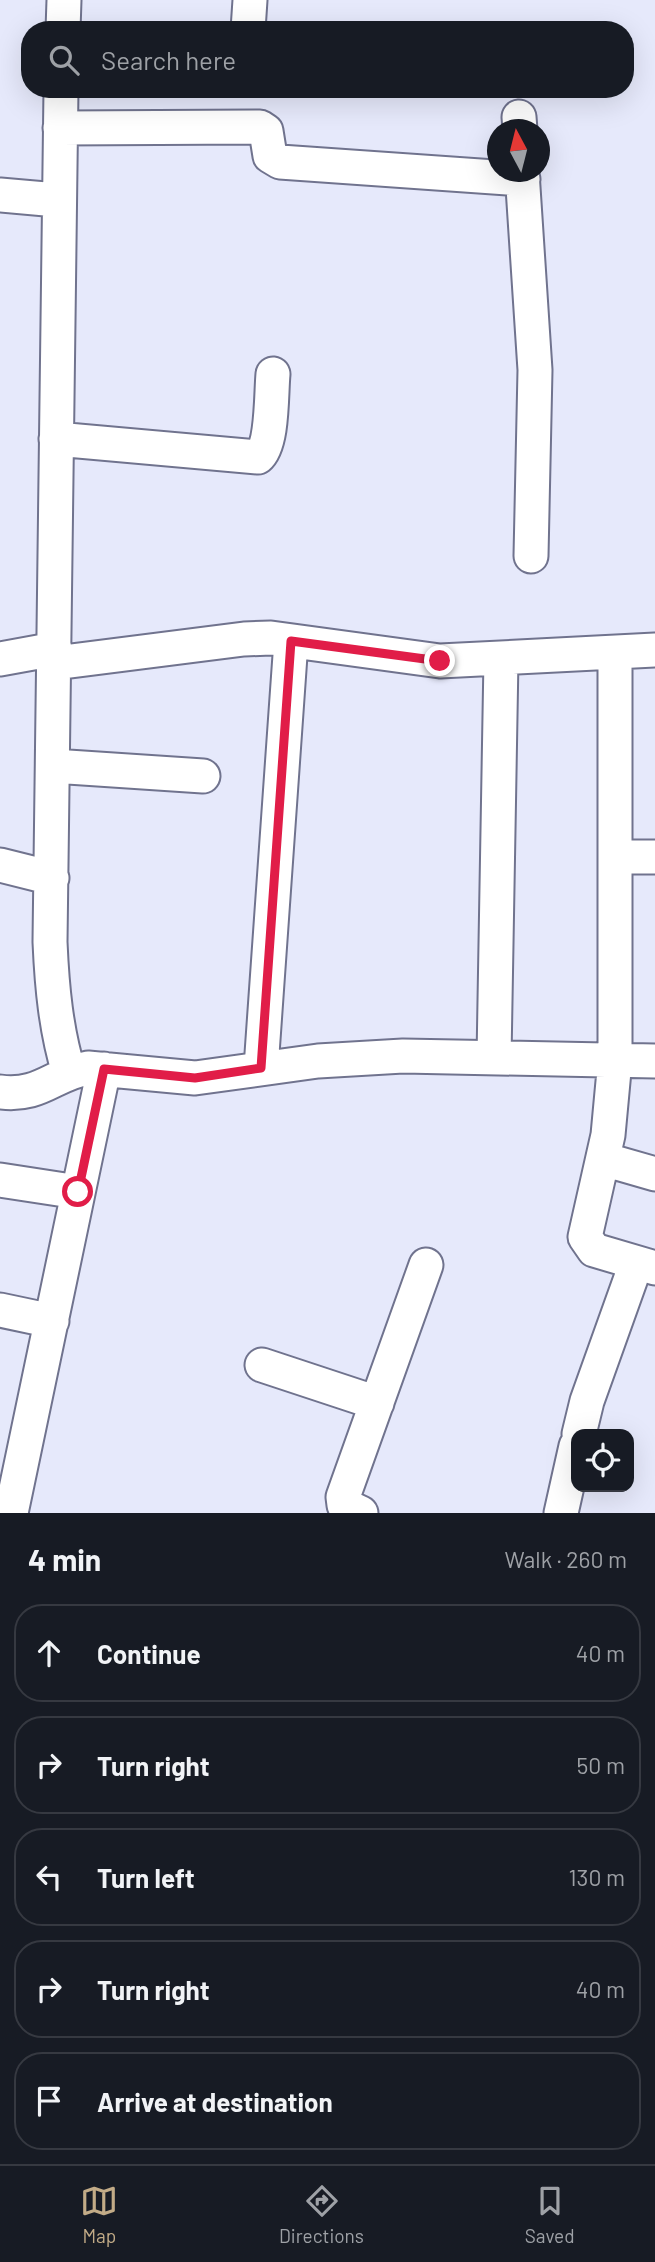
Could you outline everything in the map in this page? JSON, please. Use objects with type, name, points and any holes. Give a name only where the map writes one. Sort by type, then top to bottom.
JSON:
[{"type":"street","points":[[63,21],[64,0]]},
{"type":"street","points":[[249,21],[250,0]]},
{"type":"street","points":[[61,98],[57,200],[52,878],[54,1006],[59,1039],[69,1073]]},
{"type":"street","points":[[60,128],[260,127],[266,131],[270,156],[280,162],[487,173]]},
{"type":"street","points":[[523,182],[535,370],[531,556]]},
{"type":"street","points":[[0,195],[57,200]]},
{"type":"street","points":[[56,439],[258,457],[264,452],[267,441],[273,374]]},
{"type":"street","points":[[0,659],[244,639],[291,641],[440,661],[655,650]]},
{"type":"street","points":[[261,1068],[291,641]]},
{"type":"street","points":[[580,1429],[587,1402],[645,1266],[594,1250],[585,1237],[608,1135],[615,1060],[615,653]]},
{"type":"street","points":[[494,1058],[500,659]]},
{"type":"street","points":[[54,766],[203,776]]},
{"type":"street","points":[[615,857],[655,857]]},
{"type":"street","points":[[0,865],[52,878]]},
{"type":"street","points":[[0,1092],[33,1092],[69,1073],[88,1068],[195,1078],[261,1068],[403,1056],[655,1061]]},
{"type":"street","points":[[11,1513],[12,1450],[52,1321],[104,1069]]},
{"type":"street","points":[[603,1159],[655,1174]]},
{"type":"street","points":[[0,1180],[78,1192]]},
{"type":"street","points":[[361,1513],[344,1505],[343,1497],[426,1265]]},
{"type":"street","points":[[0,1310],[52,1321]]},
{"type":"street","points":[[262,1365],[377,1403]]},
{"type":"street","points":[[561,1513],[571,1468]]},
{"type":"route","points":[[78,1192],[104,1069],[195,1078],[261,1068],[291,641],[440,661]]}]
